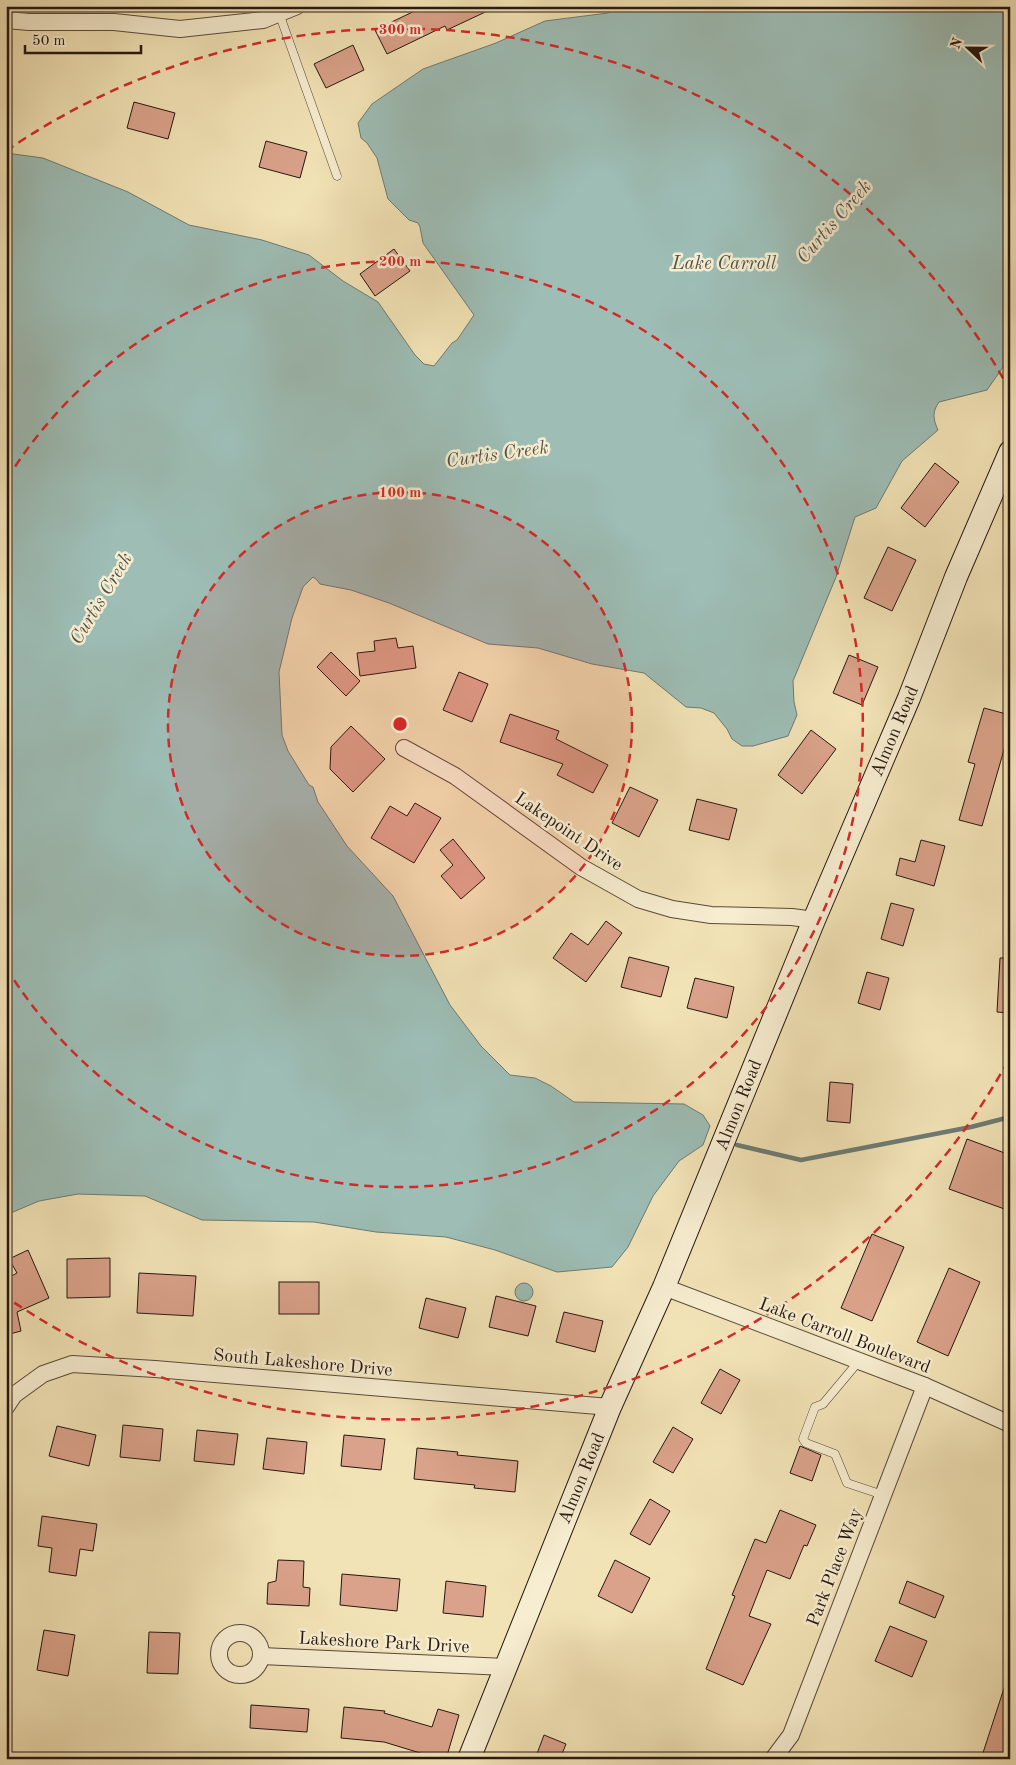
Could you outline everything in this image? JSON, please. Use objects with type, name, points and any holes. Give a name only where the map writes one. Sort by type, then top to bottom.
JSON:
[{"type":"street","points":[[6,20],[29,22],[114,22],[180,29],[263,20],[297,6]]},
{"type":"street","name":"Almon Road","points":[[469,1759],[610,1407],[664,1287],[814,920],[909,698],[960,568],[1010,452]]},
{"type":"street","name":"Lakepoint Drive","points":[[404,748],[455,776],[581,868],[638,899],[672,909],[711,915],[792,917],[814,920]]},
{"type":"street","name":"Lake Carroll Boulevard","points":[[664,1287],[925,1386],[1010,1424]]},
{"type":"street","name":"South Lakeshore Drive","points":[[6,1407],[14,1395],[43,1374],[72,1364],[155,1369],[610,1407]]},
{"type":"street","name":"Park Place Way","points":[[773,1759],[791,1735],[925,1386]]},
{"type":"street","name":"Lakeshore Park Drive","points":[[261,1656],[506,1668]]},
{"type":"lane","points":[[279,13],[337,176]]},
{"type":"lane","points":[[859,1361],[823,1404],[815,1407],[803,1439],[806,1443],[835,1454],[847,1483],[883,1495]]},
{"type":"water","name":"Lake Carroll","points":[[618,6],[1010,6],[1010,357],[987,390],[939,402],[934,416],[938,430],[902,461],[876,508],[855,517],[836,577],[793,681],[797,715],[788,736],[753,746],[742,746],[732,739],[727,729],[714,713],[701,708],[686,707],[644,673],[592,664],[538,648],[488,644],[389,603],[351,590],[320,584],[313,577],[303,587],[292,618],[279,672],[282,735],[288,751],[309,785],[313,787],[318,802],[347,846],[393,896],[450,1005],[481,1046],[510,1075],[535,1078],[551,1086],[574,1102],[684,1104],[703,1115],[710,1126],[703,1145],[679,1161],[653,1196],[628,1247],[612,1267],[557,1272],[495,1250],[446,1237],[376,1232],[314,1222],[202,1220],[145,1196],[78,1194],[39,1201],[6,1215],[6,153],[43,158],[128,192],[189,225],[262,240],[309,255],[343,281],[378,302],[415,355],[424,364],[434,366],[452,343],[457,340],[474,315],[423,243],[418,223],[409,220],[388,199],[377,158],[367,143],[361,138],[358,123],[372,104],[423,69],[496,43],[545,21],[608,13]]},
{"type":"water","points":[[524,1283],[530,1286],[533,1292],[530,1298],[524,1301],[518,1298],[515,1292],[518,1286]]},
{"type":"building","points":[[425,6],[498,6],[447,30],[445,26],[387,54],[375,30]]},
{"type":"building","points":[[353,45],[364,70],[326,88],[314,64]]},
{"type":"building","points":[[134,102],[175,113],[168,139],[127,128]]},
{"type":"building","points":[[266,141],[307,152],[300,178],[259,167]]},
{"type":"building","points":[[394,249],[410,271],[375,296],[360,274]]},
{"type":"building","points":[[935,463],[959,482],[925,527],[901,508]]},
{"type":"building","points":[[888,547],[916,560],[892,611],[864,598]]},
{"type":"building","points":[[396,638],[398,648],[413,646],[416,668],[360,676],[357,653],[375,651],[374,641]]},
{"type":"building","points":[[331,652],[360,681],[346,696],[317,667]]},
{"type":"building","points":[[849,655],[878,667],[862,705],[833,693]]},
{"type":"building","points":[[459,672],[488,684],[472,722],[443,710]]},
{"type":"building","points":[[984,708],[1010,715],[1010,729],[982,826],[959,820],[975,764],[968,762]]},
{"type":"building","points":[[510,714],[559,731],[556,739],[608,765],[593,793],[557,775],[563,764],[500,742]]},
{"type":"building","points":[[351,726],[385,759],[353,792],[330,769],[331,747]]},
{"type":"building","points":[[811,730],[836,749],[802,794],[778,775]]},
{"type":"building","points":[[630,787],[658,800],[639,837],[612,823]]},
{"type":"building","points":[[697,799],[737,809],[729,840],[689,830]]},
{"type":"building","points":[[415,803],[441,818],[414,863],[371,838],[390,806],[407,816]]},
{"type":"building","points":[[453,839],[485,878],[461,899],[441,876],[453,865],[440,850]]},
{"type":"building","points":[[921,840],[945,846],[934,886],[896,875],[900,858],[915,862]]},
{"type":"building","points":[[891,903],[914,909],[903,946],[881,939]]},
{"type":"building","points":[[606,921],[622,933],[586,982],[553,958],[571,933],[588,945]]},
{"type":"building","points":[[629,957],[669,967],[661,997],[621,987]]},
{"type":"building","points":[[1000,958],[1010,958],[1010,1013],[997,1012]]},
{"type":"building","points":[[867,972],[889,978],[880,1010],[858,1003]]},
{"type":"building","points":[[695,978],[734,987],[727,1018],[687,1008]]},
{"type":"building","points":[[830,1082],[853,1084],[850,1123],[827,1121]]},
{"type":"building","points":[[967,1139],[1010,1155],[1010,1211],[949,1189]]},
{"type":"building","points":[[872,1234],[904,1247],[872,1321],[841,1308]]},
{"type":"building","points":[[28,1250],[49,1298],[17,1312],[21,1331],[6,1335],[6,1279],[17,1273],[9,1259]]},
{"type":"building","points":[[110,1258],[110,1297],[67,1298],[67,1259]]},
{"type":"building","points":[[949,1268],[980,1282],[948,1356],[917,1342]]},
{"type":"building","points":[[139,1273],[196,1276],[193,1316],[137,1313]]},
{"type":"building","points":[[279,1282],[319,1282],[319,1314],[279,1314]]},
{"type":"building","points":[[496,1296],[536,1306],[528,1336],[489,1327]]},
{"type":"building","points":[[426,1298],[466,1308],[458,1338],[419,1328]]},
{"type":"building","points":[[564,1312],[603,1321],[595,1352],[556,1342]]},
{"type":"building","points":[[720,1369],[740,1380],[721,1414],[701,1403]]},
{"type":"building","points":[[123,1425],[163,1429],[160,1461],[120,1457]]},
{"type":"building","points":[[57,1426],[96,1435],[89,1466],[49,1456]]},
{"type":"building","points":[[673,1427],[693,1439],[673,1473],[653,1462]]},
{"type":"building","points":[[197,1430],[238,1434],[234,1465],[194,1461]]},
{"type":"building","points":[[344,1435],[385,1439],[381,1470],[341,1466]]},
{"type":"building","points":[[267,1438],[307,1442],[304,1474],[263,1469]]},
{"type":"building","points":[[800,1446],[821,1455],[812,1481],[790,1473]]},
{"type":"building","points":[[417,1448],[458,1452],[457,1455],[518,1461],[515,1492],[474,1488],[475,1485],[414,1479]]},
{"type":"building","points":[[650,1499],[670,1511],[650,1545],[630,1534]]},
{"type":"building","points":[[780,1510],[816,1525],[807,1546],[804,1545],[790,1579],[767,1570],[749,1616],[771,1624],[743,1685],[706,1669],[735,1596],[732,1595],[755,1539],[766,1543]]},
{"type":"building","points":[[42,1516],[97,1524],[93,1551],[80,1549],[76,1576],[49,1572],[52,1548],[38,1546]]},
{"type":"building","points":[[278,1560],[304,1561],[303,1587],[310,1588],[309,1606],[267,1604],[268,1583],[276,1581]]},
{"type":"building","points":[[615,1560],[650,1578],[632,1613],[598,1596]]},
{"type":"building","points":[[342,1574],[400,1579],[397,1611],[340,1605]]},
{"type":"building","points":[[446,1581],[486,1586],[483,1617],[443,1613]]},
{"type":"building","points":[[907,1581],[944,1596],[935,1618],[899,1603]]},
{"type":"building","points":[[890,1626],[927,1641],[912,1677],[875,1661]]},
{"type":"building","points":[[44,1630],[75,1635],[68,1676],[37,1670]]},
{"type":"building","points":[[149,1632],[180,1633],[178,1674],[147,1673]]},
{"type":"building","points":[[1007,1679],[1010,1679],[1010,1759],[981,1759]]},
{"type":"building","points":[[251,1705],[309,1709],[307,1732],[250,1728]]},
{"type":"building","points":[[344,1707],[385,1711],[384,1713],[432,1727],[438,1709],[459,1715],[446,1759],[440,1759],[384,1742],[341,1738]]},
{"type":"building","points":[[544,1735],[566,1744],[560,1759],[535,1759]]},
{"type":"waterway","points":[[737,1145],[801,1160],[971,1127],[1010,1117]]},
{"type":"water label","name":"Curtis Creek","points":[[833,221]]},
{"type":"water label","name":"Curtis Creek","points":[[497,453]]},
{"type":"water label","name":"Curtis Creek","points":[[100,598]]}]
